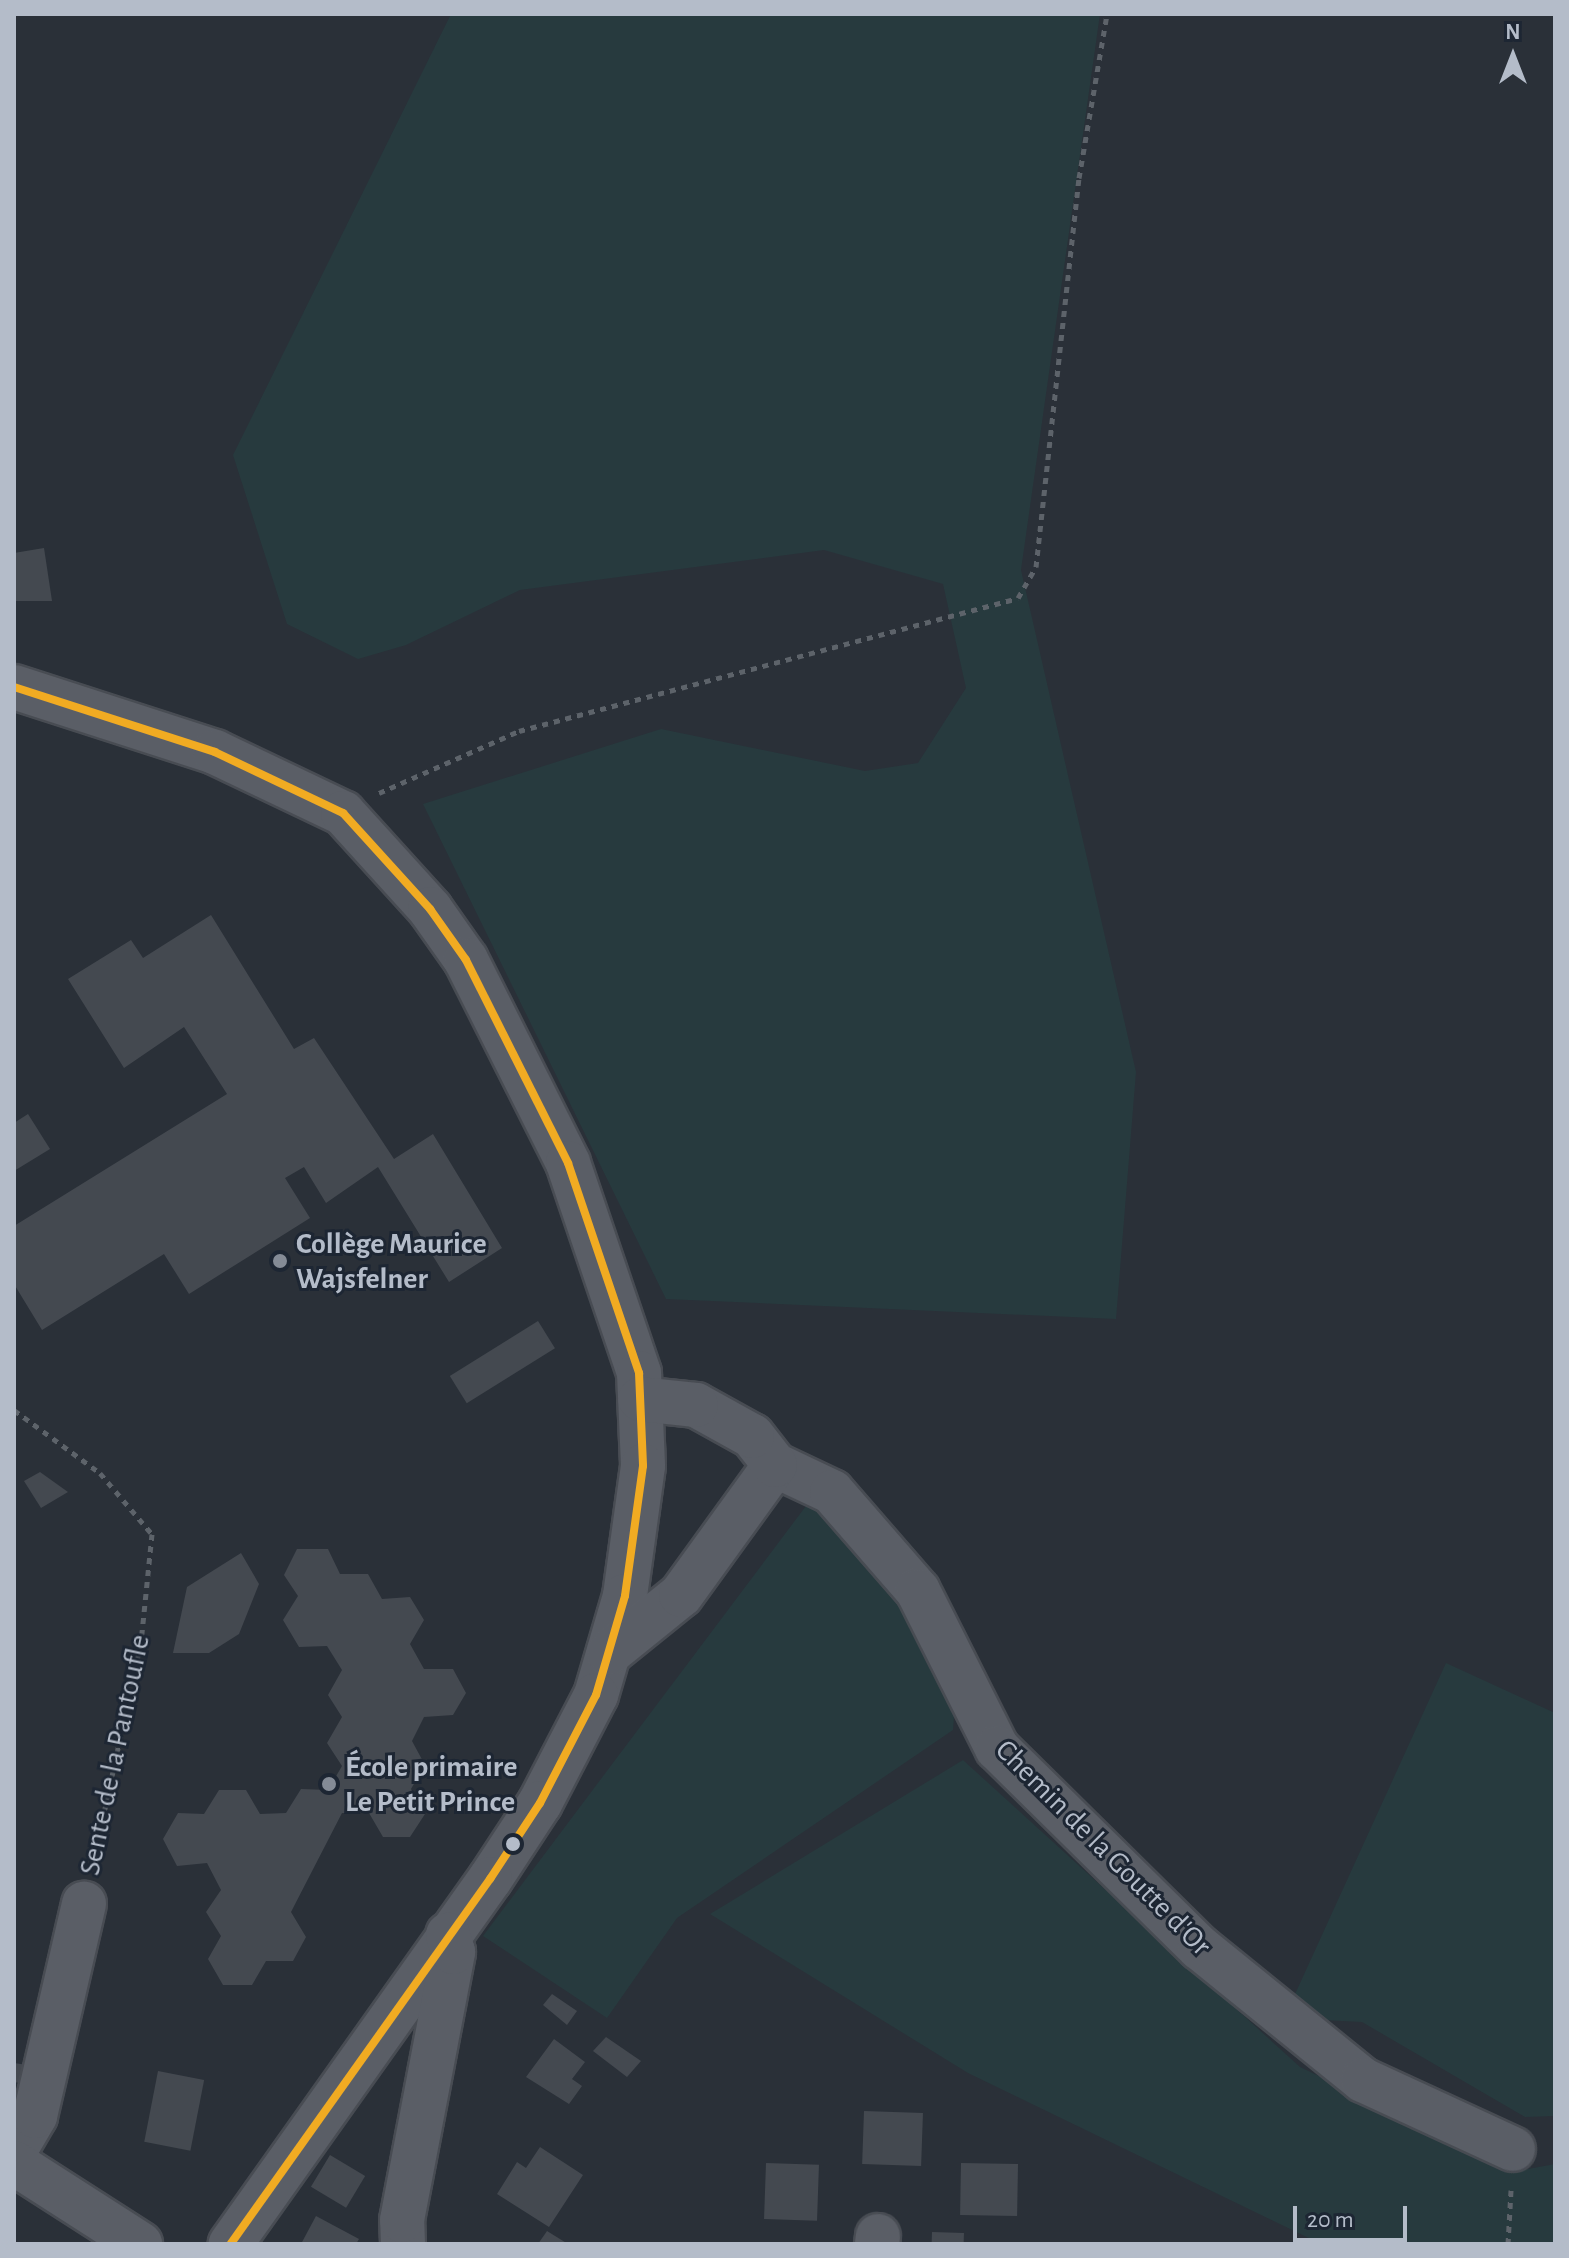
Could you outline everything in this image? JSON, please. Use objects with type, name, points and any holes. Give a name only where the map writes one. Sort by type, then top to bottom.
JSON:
[{"type":"street","points":[[14,687],[215,752],[343,813],[430,909],[466,960],[568,1163],[639,1373],[643,1466],[625,1596],[596,1695],[540,1803],[231,2244]]},
{"type":"street","points":[[609,1653],[681,1595],[775,1465],[752,1436],[696,1405],[640,1399]]},
{"type":"street","name":"Chemin de la Goutte d'Or","points":[[775,1465],[832,1492],[918,1591],[997,1748],[1200,1948],[1363,2080],[1513,2149]]},
{"type":"street","name":"Sente de la Pantoufle","points":[[14,2152],[35,2116],[84,1904]]},
{"type":"street","points":[[403,2244],[402,2220],[453,1952],[448,1935]]},
{"type":"street","points":[[14,2163],[140,2244]]},
{"type":"path","points":[[343,813],[409,775],[519,731],[1018,598],[1036,567],[1079,178],[1107,14]]},
{"type":"path","name":"Sente de la Pantoufle","points":[[14,1410],[100,1473],[152,1534],[141,1642],[84,1904]]},
{"type":"path","points":[[1508,2244],[1513,2149]]},
{"type":"green space","points":[[451,14],[1100,14],[1021,570],[1136,1072],[1116,1319],[666,1299],[423,804],[661,729],[865,771],[918,763],[966,688],[943,584],[824,550],[520,590],[406,645],[358,659],[287,624],[233,455]]},
{"type":"green space","points":[[812,1498],[894,1589],[955,1702],[953,1730],[677,1918],[607,2018],[483,1936]]},
{"type":"green space","points":[[1446,1663],[1555,1713],[1555,2116],[1525,2117],[1362,2022],[1322,2020],[1291,2003]]},
{"type":"green space","points":[[963,1760],[1300,2067],[1517,2171],[1555,2164],[1555,2244],[1321,2244],[968,2073],[710,1914]]},
{"type":"building","points":[[44,548],[52,601],[14,601],[14,553]]},
{"type":"building","points":[[211,915],[294,1049],[314,1038],[394,1159],[433,1134],[502,1248],[449,1282],[378,1167],[326,1203],[304,1167],[285,1178],[310,1218],[189,1294],[164,1254],[42,1330],[14,1284],[14,1226],[227,1094],[184,1027],[124,1068],[68,979],[131,940],[143,958]]},
{"type":"building","points":[[28,1114],[50,1149],[14,1171],[14,1123]]},
{"type":"building","points":[[538,1321],[555,1348],[467,1403],[450,1376]]},
{"type":"building","points":[[40,1472],[68,1492],[41,1508],[24,1481]]},
{"type":"building","points":[[297,1549],[328,1549],[340,1574],[368,1574],[382,1599],[410,1597],[424,1620],[410,1644],[424,1669],[453,1669],[466,1693],[453,1715],[424,1717],[412,1741],[425,1765],[411,1789],[425,1814],[410,1837],[383,1837],[369,1813],[342,1813],[291,1912],[306,1937],[293,1961],[266,1961],[252,1985],[223,1985],[208,1959],[221,1936],[206,1912],[221,1890],[207,1863],[177,1866],[163,1839],[178,1813],[204,1814],[219,1790],[246,1790],[260,1814],[286,1813],[301,1789],[328,1790],[342,1766],[327,1743],[342,1717],[328,1695],[342,1670],[327,1646],[299,1647],[283,1620],[298,1596],[284,1575]]},
{"type":"building","points":[[241,1553],[259,1584],[239,1634],[209,1653],[173,1653],[187,1587]]},
{"type":"building","points":[[552,1994],[577,2011],[567,2025],[543,2005]]},
{"type":"building","points":[[606,2037],[641,2061],[627,2077],[593,2051]]},
{"type":"building","points":[[554,2039],[585,2062],[572,2079],[582,2086],[569,2104],[526,2077]]},
{"type":"building","points":[[14,2063],[34,2066],[31,2085],[14,2082]]},
{"type":"building","points":[[158,2071],[204,2080],[190,2151],[144,2142]]},
{"type":"building","points":[[864,2111],[923,2113],[921,2166],[862,2164]]},
{"type":"building","points":[[540,2147],[583,2175],[549,2227],[497,2194],[517,2162],[526,2168]]},
{"type":"building","points":[[330,2155],[365,2176],[346,2208],[311,2187]]},
{"type":"building","points":[[766,2163],[819,2165],[817,2221],[764,2219]]},
{"type":"building","points":[[961,2163],[1018,2164],[1017,2216],[960,2215]]},
{"type":"building","points":[[316,2216],[359,2239],[356,2244],[301,2244]]},
{"type":"building","points":[[547,2231],[568,2244],[538,2244]]},
{"type":"building","points":[[932,2232],[964,2233],[964,2244],[932,2244]]},
{"type":"transit line","points":[[14,687],[215,752],[343,813],[430,909],[466,960],[568,1163],[639,1373],[643,1466],[625,1596],[596,1695],[540,1803],[490,1879],[231,2244]]},
{"type":"place","name":"Collège Maurice Wajsfelner","points":[[280,1261]]},
{"type":"place","name":"École primaire Le Petit Prince","points":[[329,1784]]}]
